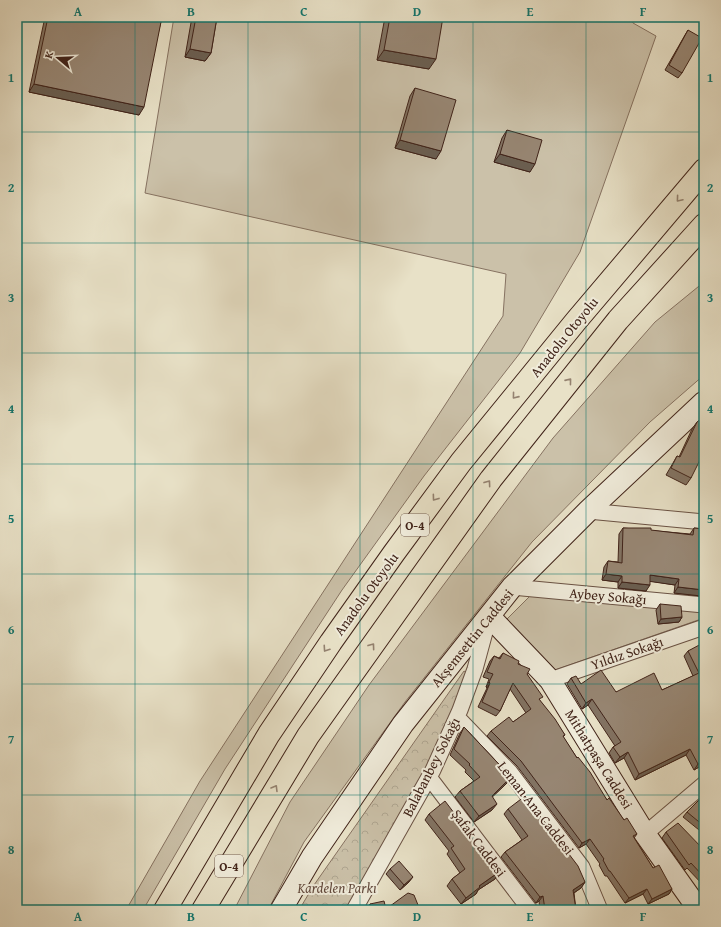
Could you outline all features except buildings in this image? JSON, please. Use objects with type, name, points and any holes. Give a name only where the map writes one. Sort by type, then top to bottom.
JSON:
[{"type":"highway","name":"Anadolu Otoyolu","points":[[166,910],[269,734],[331,642],[399,547],[466,455],[704,170]]},
{"type":"highway","name":"O-4","points":[[203,910],[308,736],[491,479],[618,320],[704,225]]},
{"type":"highway","points":[[211,910],[255,822]]},
{"type":"main road","name":"Akşemsettin Caddesi","points":[[281,910],[312,857],[403,724],[512,587],[588,511],[704,402]]},
{"type":"main road","name":"Mithatpaşa Caddesi","points":[[489,616],[550,680],[645,834],[695,907]]},
{"type":"street","points":[[588,511],[704,522]]},
{"type":"street","name":"Aybey Sokağı","points":[[512,587],[704,605]]},
{"type":"street","name":"Balabanbey Sokağı","points":[[354,910],[429,777],[456,717],[475,669],[489,616]]},
{"type":"street","name":"Yıldız Sokağı","points":[[550,680],[704,627]]},
{"type":"street","name":"Leman Ana Caddesi","points":[[456,717],[510,772],[582,867],[600,910]]},
{"type":"street","name":"Şafak Caddesi","points":[[429,777],[530,910]]},
{"type":"street","points":[[645,834],[704,784]]},
{"type":"green space","points":[[174,17],[631,17],[633,23],[656,36],[580,252],[520,353],[424,476],[342,590],[225,769],[143,910],[126,910],[200,781],[503,316],[506,274],[145,193]]},
{"type":"green space","points":[[704,282],[704,375],[650,422],[532,542],[405,702],[304,842],[268,910],[234,910],[290,802],[369,685],[553,438],[655,322]]},
{"type":"green space","points":[[530,596],[704,611],[704,618],[555,670],[501,625]]},
{"type":"green space","name":"Kardelen Parkı","points":[[464,671],[467,673],[425,776],[349,910],[299,910],[314,885]]}]
